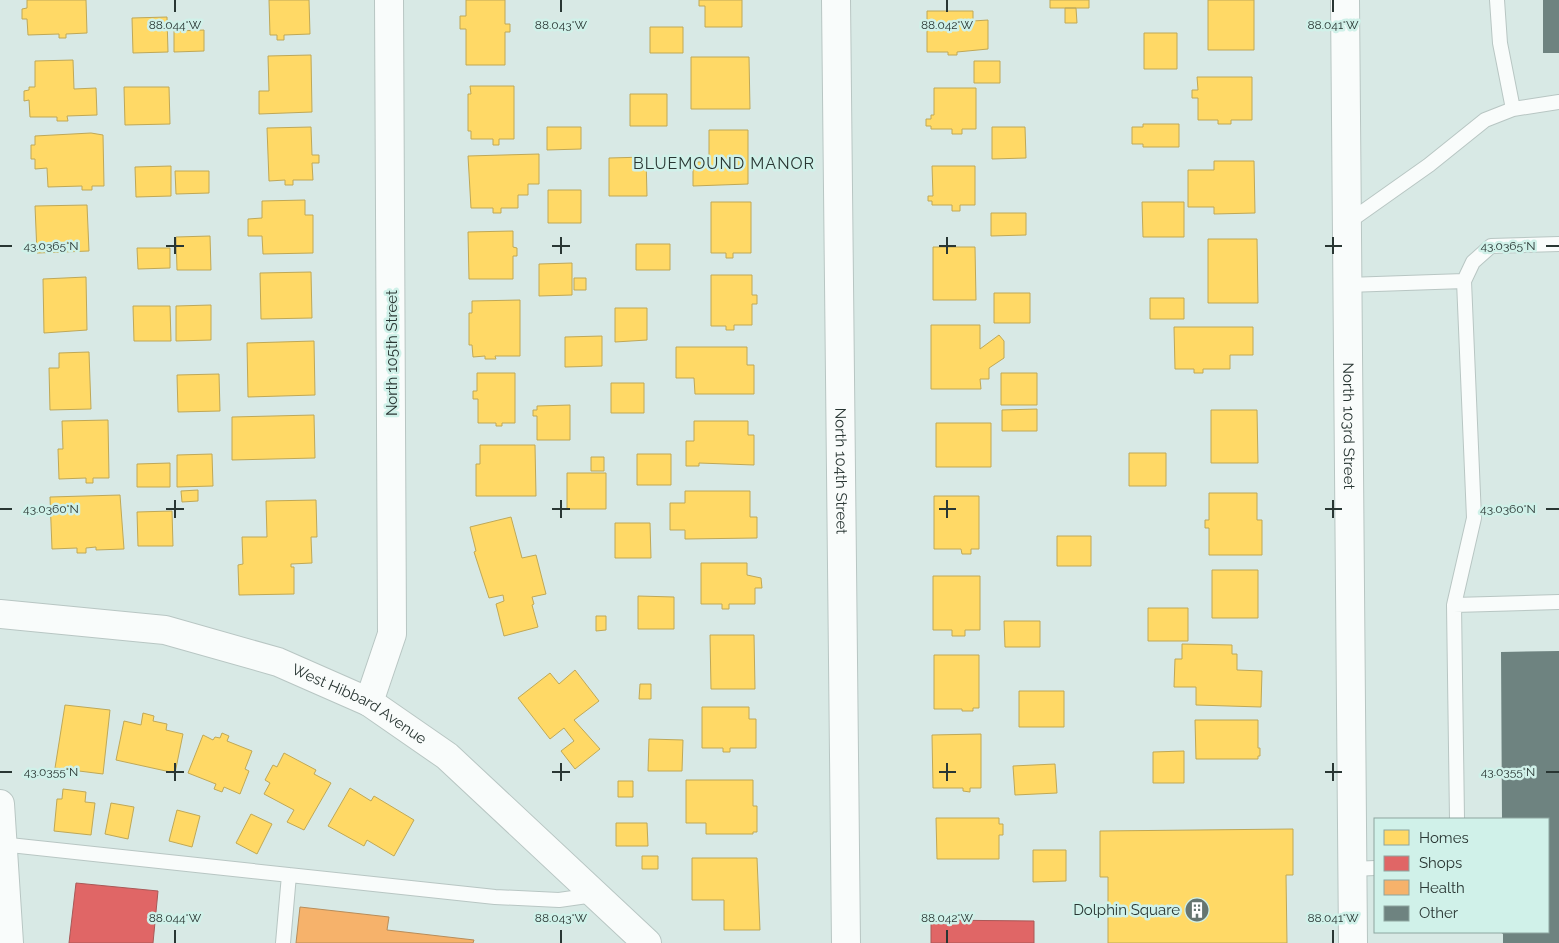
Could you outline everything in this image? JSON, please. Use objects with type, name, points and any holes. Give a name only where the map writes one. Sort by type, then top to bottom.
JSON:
[{"type":"street","name":"North 105th Street","points":[[369,702],[392,634],[390,0]]},
{"type":"street","name":"North 104th Street","points":[[836,0],[846,943]]},
{"type":"street","name":"North 103rd Street","points":[[1345,0],[1347,285],[1364,869],[1352,943]]},
{"type":"street","name":"West Hibbard Avenue","points":[[0,614],[166,630],[278,662],[369,702],[446,756],[647,943]]},
{"type":"street","points":[[0,804],[1,844],[9,943]]},
{"type":"lane","points":[[1497,0],[1500,42],[1513,109]]},
{"type":"lane","points":[[1347,222],[1429,165],[1485,120],[1513,109],[1559,102]]},
{"type":"lane","points":[[1457,818],[1454,605],[1474,518],[1464,281],[1473,262],[1491,246],[1559,244]]},
{"type":"lane","points":[[1347,285],[1464,281]]},
{"type":"lane","points":[[1454,605],[1559,602]]},
{"type":"lane","points":[[1,844],[495,897],[559,900],[594,895]]},
{"type":"lane","points":[[282,943],[289,875]]},
{"type":"building: Homes","points":[[27,0],[86,0],[87,33],[66,34],[66,38],[59,38],[59,34],[28,35],[27,19],[22,19],[22,9],[27,8]]},
{"type":"building: Homes","points":[[269,0],[309,0],[310,34],[284,35],[284,40],[277,40],[277,35],[270,35]]},
{"type":"building: Homes","points":[[466,0],[505,0],[505,24],[510,24],[510,32],[505,32],[505,65],[466,65],[466,29],[460,29],[460,16],[466,16]]},
{"type":"building: Homes","points":[[699,0],[742,0],[742,27],[705,27],[705,6],[699,6]]},
{"type":"building: Homes","points":[[1050,0],[1089,0],[1089,8],[1050,8]]},
{"type":"building: Homes","points":[[1208,0],[1254,0],[1254,50],[1208,50]]},
{"type":"building: Homes","points":[[1065,8],[1076,8],[1077,23],[1065,23]]},
{"type":"building: Homes","points":[[927,11],[973,11],[973,21],[988,20],[988,49],[957,52],[957,55],[948,55],[948,52],[927,52]]},
{"type":"building: Homes","points":[[167,17],[168,52],[133,53],[132,18]]},
{"type":"building: Homes","points":[[650,27],[683,27],[683,53],[650,53]]},
{"type":"building: Homes","points":[[204,30],[204,51],[174,52],[174,31]]},
{"type":"building: Homes","points":[[1144,33],[1177,33],[1177,69],[1144,69]]},
{"type":"building: Homes","points":[[311,55],[312,112],[259,114],[259,91],[269,91],[268,56]]},
{"type":"building: Homes","points":[[691,57],[749,57],[750,109],[691,109]]},
{"type":"building: Homes","points":[[73,60],[74,89],[96,88],[97,115],[67,116],[68,121],[57,121],[57,117],[30,117],[29,100],[24,101],[24,91],[29,90],[29,87],[35,87],[35,61]]},
{"type":"building: Homes","points":[[974,61],[1000,61],[1000,83],[974,83]]},
{"type":"building: Homes","points":[[1197,77],[1252,77],[1252,120],[1231,120],[1231,124],[1218,124],[1218,120],[1198,120],[1198,98],[1192,98],[1192,90],[1198,90]]},
{"type":"building: Homes","points":[[470,86],[514,86],[514,139],[499,139],[499,145],[493,145],[493,139],[471,139],[471,131],[468,131],[468,94],[471,94]]},
{"type":"building: Homes","points":[[124,87],[169,87],[170,124],[125,125]]},
{"type":"building: Homes","points":[[934,88],[976,88],[976,129],[962,129],[962,134],[952,134],[952,129],[931,129],[931,126],[926,126],[926,119],[931,119],[931,115],[934,115]]},
{"type":"building: Homes","points":[[630,94],[667,94],[667,126],[630,126]]},
{"type":"building: Homes","points":[[1143,124],[1179,124],[1179,147],[1143,147],[1143,144],[1132,144],[1132,127],[1143,127]]},
{"type":"building: Homes","points":[[311,127],[312,155],[319,155],[319,163],[312,163],[313,180],[293,180],[293,185],[285,185],[285,180],[269,181],[267,128]]},
{"type":"building: Homes","points":[[547,127],[581,127],[581,149],[547,150]]},
{"type":"building: Homes","points":[[992,127],[1025,127],[1026,158],[992,159]]},
{"type":"building: Homes","points":[[709,130],[748,130],[748,184],[693,186],[693,162],[709,162]]},
{"type":"building: Homes","points":[[91,133],[103,135],[104,186],[92,186],[92,190],[82,190],[82,186],[48,187],[47,168],[35,169],[35,159],[31,159],[31,145],[35,145],[35,136]]},
{"type":"building: Homes","points":[[539,154],[539,184],[528,184],[528,195],[518,195],[518,208],[501,208],[501,213],[493,213],[493,208],[471,208],[468,156]]},
{"type":"building: Homes","points":[[646,157],[647,196],[609,196],[609,158]]},
{"type":"building: Homes","points":[[1214,161],[1254,161],[1255,213],[1214,214],[1214,207],[1188,207],[1188,170],[1214,170]]},
{"type":"building: Homes","points":[[171,166],[171,196],[136,197],[135,167]]},
{"type":"building: Homes","points":[[932,166],[975,166],[975,205],[960,205],[960,211],[952,211],[952,205],[932,205],[932,201],[928,201],[928,196],[933,196]]},
{"type":"building: Homes","points":[[175,171],[209,171],[209,193],[176,194]]},
{"type":"building: Homes","points":[[548,190],[581,190],[581,223],[548,223]]},
{"type":"building: Homes","points":[[305,200],[305,215],[313,215],[313,253],[263,254],[262,236],[248,236],[248,219],[262,218],[262,201]]},
{"type":"building: Homes","points":[[711,202],[751,202],[751,253],[733,253],[733,258],[726,258],[726,253],[711,253]]},
{"type":"building: Homes","points":[[1142,202],[1184,202],[1184,237],[1143,237]]},
{"type":"building: Homes","points":[[87,205],[89,251],[37,253],[35,206]]},
{"type":"building: Homes","points":[[991,213],[1026,213],[1026,235],[991,236]]},
{"type":"building: Homes","points":[[513,231],[513,247],[517,248],[517,256],[513,256],[513,279],[469,279],[468,232]]},
{"type":"building: Homes","points":[[210,236],[211,270],[177,270],[176,237]]},
{"type":"building: Homes","points":[[1208,239],[1257,239],[1258,303],[1208,303]]},
{"type":"building: Homes","points":[[636,244],[670,244],[670,270],[636,270]]},
{"type":"building: Homes","points":[[933,247],[975,247],[976,300],[933,300]]},
{"type":"building: Homes","points":[[137,248],[170,248],[170,268],[138,269]]},
{"type":"building: Homes","points":[[572,263],[572,295],[539,296],[539,264]]},
{"type":"building: Homes","points":[[311,272],[312,318],[261,319],[260,273]]},
{"type":"building: Homes","points":[[711,275],[752,275],[752,295],[757,295],[757,304],[752,304],[752,325],[734,325],[734,330],[726,330],[726,326],[711,326]]},
{"type":"building: Homes","points":[[86,277],[87,330],[44,333],[43,279]]},
{"type":"building: Homes","points":[[574,278],[586,278],[586,290],[574,290]]},
{"type":"building: Homes","points":[[994,293],[1030,293],[1030,323],[994,323]]},
{"type":"building: Homes","points":[[1150,298],[1184,298],[1184,319],[1150,319]]},
{"type":"building: Homes","points":[[520,300],[520,356],[495,356],[496,359],[485,359],[485,356],[473,357],[472,345],[469,345],[469,313],[472,313],[472,301]]},
{"type":"building: Homes","points":[[211,305],[211,340],[176,341],[176,306]]},
{"type":"building: Homes","points":[[133,306],[170,306],[171,341],[134,341]]},
{"type":"building: Homes","points":[[615,308],[647,308],[647,340],[615,342]]},
{"type":"building: Homes","points":[[931,325],[980,325],[980,349],[999,335],[1004,341],[1004,358],[989,368],[989,379],[980,379],[981,389],[931,389]]},
{"type":"building: Homes","points":[[1174,327],[1253,327],[1253,355],[1230,355],[1230,369],[1203,369],[1203,373],[1194,373],[1194,369],[1175,369]]},
{"type":"building: Homes","points":[[602,336],[602,366],[565,367],[565,337]]},
{"type":"building: Homes","points":[[314,341],[315,395],[248,397],[247,343]]},
{"type":"building: Homes","points":[[676,347],[747,347],[747,365],[754,365],[754,394],[695,394],[694,378],[676,378]]},
{"type":"building: Homes","points":[[89,352],[91,409],[50,410],[49,368],[59,368],[59,353]]},
{"type":"building: Homes","points":[[477,373],[515,373],[515,423],[502,423],[502,426],[496,426],[496,423],[478,423],[478,399],[473,399],[473,391],[477,391]]},
{"type":"building: Homes","points":[[1001,373],[1037,373],[1037,405],[1001,405]]},
{"type":"building: Homes","points":[[219,374],[220,411],[178,412],[177,375]]},
{"type":"building: Homes","points":[[611,383],[644,383],[644,413],[611,413]]},
{"type":"building: Homes","points":[[570,405],[570,440],[537,440],[537,416],[533,416],[533,410],[537,410],[537,406]]},
{"type":"building: Homes","points":[[1037,409],[1037,431],[1002,431],[1002,410]]},
{"type":"building: Homes","points":[[1211,410],[1257,410],[1258,463],[1211,463]]},
{"type":"building: Homes","points":[[314,415],[315,458],[232,460],[232,417]]},
{"type":"building: Homes","points":[[108,420],[109,478],[93,478],[93,483],[86,483],[86,478],[59,479],[58,449],[63,449],[62,421]]},
{"type":"building: Homes","points":[[694,421],[748,421],[748,435],[754,435],[754,465],[699,463],[699,466],[686,466],[686,441],[694,441]]},
{"type":"building: Homes","points":[[936,423],[991,423],[991,467],[936,467]]},
{"type":"building: Homes","points":[[480,445],[535,445],[536,496],[476,496],[476,464],[480,464]]},
{"type":"building: Homes","points":[[1129,453],[1166,453],[1166,486],[1129,486]]},
{"type":"building: Homes","points":[[212,454],[213,486],[177,487],[177,455]]},
{"type":"building: Homes","points":[[637,454],[671,454],[671,485],[637,485]]},
{"type":"building: Homes","points":[[591,457],[604,457],[604,471],[591,471]]},
{"type":"building: Homes","points":[[170,463],[170,487],[137,487],[137,464]]},
{"type":"building: Homes","points":[[567,473],[606,473],[606,509],[567,509]]},
{"type":"building: Homes","points":[[198,490],[198,501],[182,502],[181,491]]},
{"type":"building: Homes","points":[[685,491],[750,491],[750,517],[757,517],[757,538],[685,539],[685,530],[670,530],[670,503],[685,503]]},
{"type":"building: Homes","points":[[1209,493],[1257,493],[1257,520],[1262,520],[1262,555],[1209,555],[1209,528],[1205,528],[1205,520],[1209,520]]},
{"type":"building: Homes","points":[[120,495],[124,549],[96,550],[96,547],[86,548],[86,553],[77,553],[77,548],[52,549],[50,497]]},
{"type":"building: Homes","points":[[934,496],[979,496],[979,549],[971,549],[971,554],[962,554],[961,549],[934,549]]},
{"type":"building: Homes","points":[[316,500],[317,537],[311,537],[312,563],[291,564],[291,567],[294,567],[294,594],[239,595],[238,565],[243,564],[242,537],[267,537],[266,501]]},
{"type":"building: Homes","points":[[172,511],[173,546],[138,546],[137,512]]},
{"type":"building: Homes","points":[[511,517],[522,558],[536,555],[546,594],[532,597],[534,604],[532,605],[538,627],[504,636],[496,604],[504,601],[503,595],[489,598],[474,552],[476,551],[470,527]]},
{"type":"building: Homes","points":[[615,523],[650,523],[651,558],[615,558]]},
{"type":"building: Homes","points":[[1057,536],[1091,536],[1091,566],[1057,566]]},
{"type":"building: Homes","points":[[701,563],[747,563],[747,575],[761,578],[762,588],[755,588],[755,604],[729,604],[729,609],[722,609],[722,604],[701,604]]},
{"type":"building: Homes","points":[[1212,570],[1258,570],[1258,618],[1212,618]]},
{"type":"building: Homes","points":[[933,576],[980,576],[980,630],[965,630],[965,636],[952,636],[952,630],[933,630]]},
{"type":"building: Homes","points":[[638,596],[674,597],[674,629],[638,629]]},
{"type":"building: Homes","points":[[1148,608],[1188,608],[1188,641],[1148,641]]},
{"type":"building: Homes","points":[[596,616],[606,616],[606,630],[596,631]]},
{"type":"building: Homes","points":[[1004,621],[1040,621],[1040,647],[1005,647]]},
{"type":"building: Homes","points":[[710,635],[754,635],[755,689],[711,689]]},
{"type":"building: Homes","points":[[1182,644],[1232,645],[1232,654],[1237,654],[1237,670],[1262,671],[1261,707],[1196,705],[1196,687],[1174,687],[1175,659],[1182,659]]},
{"type":"building: Homes","points":[[934,655],[979,655],[979,708],[973,708],[973,711],[934,709]]},
{"type":"building: Homes","points":[[575,670],[599,701],[574,720],[600,749],[575,769],[561,751],[574,741],[564,728],[550,739],[518,698],[550,673],[559,684]]},
{"type":"building: Homes","points":[[640,684],[651,684],[651,699],[639,699]]},
{"type":"building: Homes","points":[[1019,691],[1064,691],[1064,727],[1019,727]]},
{"type":"building: Homes","points":[[65,705],[110,710],[103,774],[55,768]]},
{"type":"building: Homes","points":[[702,707],[749,707],[749,719],[756,719],[756,748],[730,748],[730,752],[723,752],[723,748],[702,748]]},
{"type":"building: Homes","points":[[143,713],[154,716],[153,721],[167,724],[166,730],[183,734],[175,773],[116,760],[124,721],[141,725]]},
{"type":"building: Homes","points":[[1195,720],[1258,720],[1258,748],[1260,748],[1260,756],[1258,756],[1258,759],[1196,759]]},
{"type":"building: Homes","points":[[222,733],[229,736],[227,741],[252,751],[245,769],[249,771],[240,794],[224,787],[222,792],[214,789],[216,784],[188,773],[203,735],[213,740],[215,737],[220,738]]},
{"type":"building: Homes","points":[[981,734],[981,788],[970,788],[970,792],[963,791],[963,788],[933,788],[932,735]]},
{"type":"building: Homes","points":[[649,739],[683,740],[682,771],[648,771]]},
{"type":"building: Homes","points":[[1184,751],[1184,783],[1153,783],[1153,752]]},
{"type":"building: Homes","points":[[284,753],[316,770],[314,774],[331,783],[304,830],[287,822],[294,810],[264,794],[270,783],[265,780],[273,765],[277,767]]},
{"type":"building: Homes","points":[[1055,764],[1057,793],[1015,795],[1013,766]]},
{"type":"building: Homes","points":[[686,780],[753,780],[753,806],[757,806],[757,832],[753,832],[753,834],[706,834],[706,823],[686,823]]},
{"type":"building: Homes","points":[[618,781],[633,781],[633,797],[618,797]]},
{"type":"building: Homes","points":[[350,788],[371,801],[374,796],[414,820],[394,856],[367,840],[364,846],[328,826]]},
{"type":"building: Homes","points":[[63,789],[86,792],[85,802],[95,803],[91,835],[54,831],[57,799],[62,799]]},
{"type":"building: Homes","points":[[111,803],[134,807],[128,839],[105,834]]},
{"type":"building: Homes","points":[[177,810],[200,816],[192,847],[169,841]]},
{"type":"building: Homes","points":[[251,814],[272,824],[257,854],[236,843]]},
{"type":"building: Homes","points":[[936,818],[999,818],[999,824],[1003,824],[1003,835],[999,835],[999,859],[937,859]]},
{"type":"building: Homes","points":[[616,823],[647,823],[648,846],[616,846]]},
{"type":"building: Homes","name":"Dolphin Square","points":[[1293,829],[1293,875],[1286,875],[1287,943],[1108,943],[1108,877],[1100,877],[1100,831]]},
{"type":"building: Homes","points":[[1033,850],[1066,850],[1066,881],[1033,882]]},
{"type":"building: Homes","points":[[642,856],[658,856],[658,869],[642,869]]},
{"type":"building: Homes","points":[[692,858],[757,858],[760,930],[724,930],[724,900],[692,900]]},
{"type":"building: Shops","points":[[76,883],[158,891],[153,943],[69,943]]},
{"type":"building: Shops","points":[[931,920],[1034,921],[1034,943],[931,943]]},
{"type":"building: Health","points":[[300,907],[389,917],[387,930],[474,940],[473,943],[296,943]]},
{"type":"building: Other","points":[[1543,0],[1559,0],[1559,53],[1543,53]]},
{"type":"building: Other","points":[[1559,651],[1559,943],[1503,943],[1502,933],[1549,933],[1549,818],[1502,818],[1501,652]]},
{"type":"place","name":"Dolphin Square","points":[[1197,910]]},
{"type":"district","name":"BLUEMOUND MANOR","points":[[724,163]]}]
